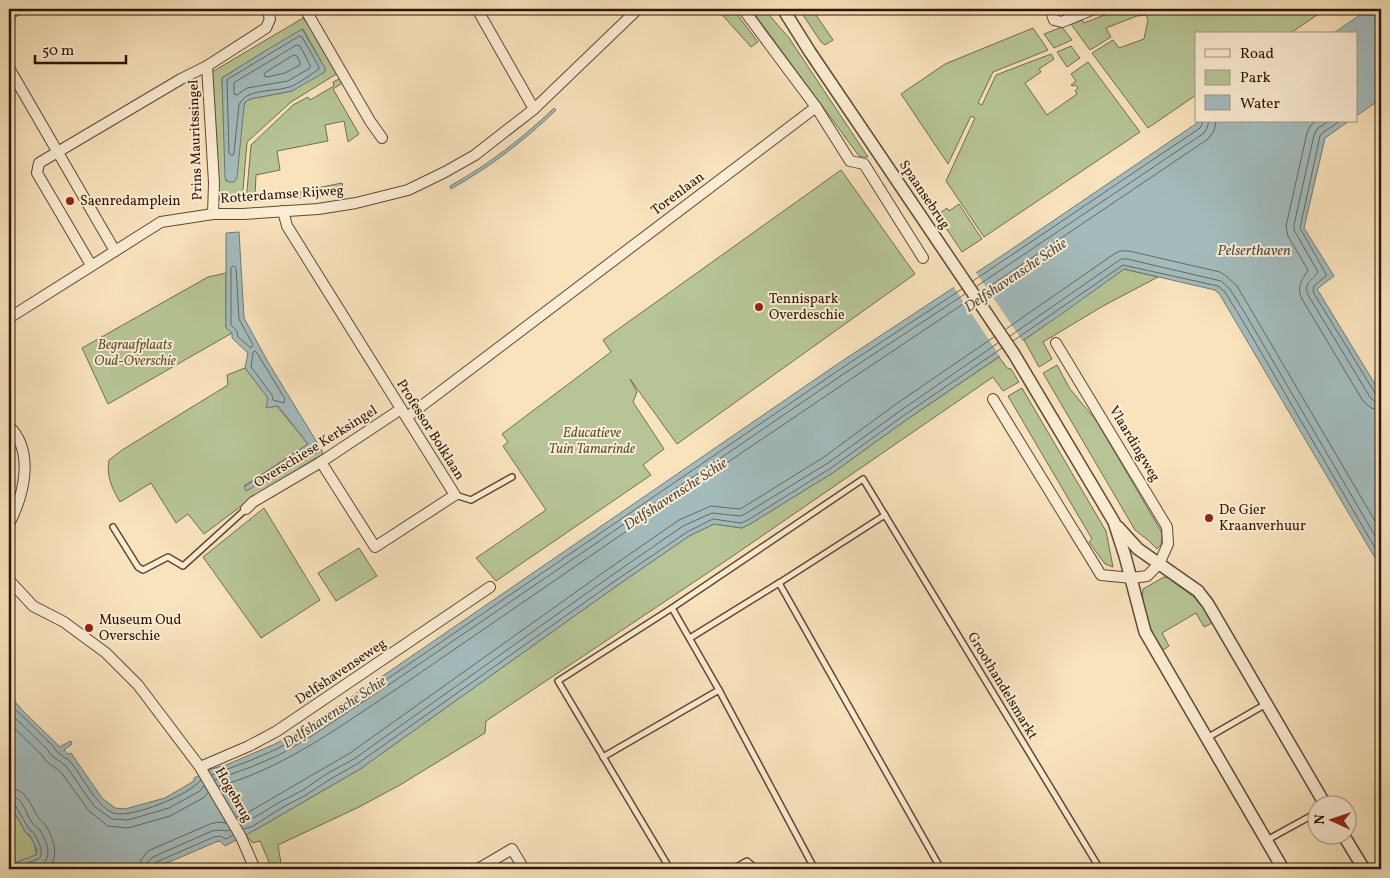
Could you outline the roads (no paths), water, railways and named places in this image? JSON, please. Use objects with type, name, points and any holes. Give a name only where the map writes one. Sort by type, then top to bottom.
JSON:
[{"type":"street","points":[[9,14],[18,9]]},
{"type":"street","name":"Prins Mauritssingel","points":[[213,214],[214,183],[207,66],[266,28],[270,19],[267,9]]},
{"type":"street","points":[[305,9],[370,122],[382,138]]},
{"type":"street","points":[[477,9],[534,109]]},
{"type":"street","name":"Rotterdamse Rijweg","points":[[9,318],[158,224],[213,214],[318,209],[384,197],[418,186],[475,155],[534,109],[638,9]]},
{"type":"street","points":[[743,9],[816,107],[850,160],[864,164],[922,258]]},
{"type":"street","points":[[775,9],[810,52]]},
{"type":"street","points":[[783,9],[810,52]]},
{"type":"street","points":[[1050,9],[1054,20],[1062,22],[1094,9]]},
{"type":"street","name":"Spaansebrug","points":[[810,52],[1014,354],[1114,522]]},
{"type":"street","points":[[91,265],[37,173],[39,163],[181,79],[207,66]]},
{"type":"street","points":[[9,68],[115,251]]},
{"type":"street","name":"Torenlaan","points":[[404,413],[816,107]]},
{"type":"street","name":"Professor Bolklaan","points":[[283,211],[287,226],[456,495],[375,547],[322,462]]},
{"type":"street","name":"Vlaardingweg","points":[[1056,342],[1167,527],[1168,544],[1159,564]]},
{"type":"street","points":[[993,399],[1101,575],[1132,578],[1147,576],[1159,564]]},
{"type":"street","name":"Overschiese Kerksingel","points":[[246,509],[253,502],[404,413]]},
{"type":"street","points":[[9,426],[19,438],[23,451],[24,470],[20,496],[9,524]]},
{"type":"street","points":[[1114,522],[1138,549],[1198,591],[1208,604],[1320,796]]},
{"type":"street","points":[[1114,522],[1132,578],[1145,632],[1283,869]]},
{"type":"street","name":"Hogebrug","points":[[9,580],[33,606],[64,622],[106,653],[138,685],[202,770],[241,837],[255,869]]},
{"type":"street","name":"Delfshavenseweg","points":[[202,770],[277,731],[490,587]]},
{"type":"street","points":[[1350,846],[1364,869]]},
{"type":"street","points":[[478,869],[512,849],[524,869]]},
{"type":"lane","points":[[456,495],[471,500],[512,477]]},
{"type":"lane","name":"Groothandelsmarkt","points":[[670,869],[558,681],[672,608],[863,479],[1100,869]]},
{"type":"lane","points":[[114,528],[138,567],[143,570],[168,557],[183,566],[246,509]]},
{"type":"lane","points":[[690,638],[885,515]]},
{"type":"lane","points":[[779,583],[941,869]]},
{"type":"lane","points":[[672,608],[719,690],[812,864],[808,869]]},
{"type":"lane","points":[[603,757],[719,690]]},
{"type":"lane","points":[[1207,738],[1267,704]]},
{"type":"lane","points":[[1267,840],[1308,817]]},
{"type":"lane","points":[[734,869],[747,862],[757,869]]},
{"type":"water","points":[[1369,9],[1381,9],[1381,99],[1358,115],[1358,32],[1335,32]]},
{"type":"water","points":[[302,29],[325,68],[325,72],[292,91],[250,99],[245,102],[237,178],[234,182],[228,182],[225,178],[222,78]]},
{"type":"water","points":[[554,108],[556,110],[519,143],[493,163],[451,189],[450,186],[505,150]]},
{"type":"water","points":[[1199,122],[1348,122],[1325,138],[1304,228],[1334,276],[1317,289],[1381,394],[1381,568],[1220,295],[1215,290],[1124,269],[834,472],[742,528],[714,524],[689,536],[360,769],[255,830],[225,846],[220,841],[216,842],[153,869],[9,869],[9,865],[36,855],[37,850],[30,835],[26,833],[9,803],[9,695],[59,747],[71,741],[72,744],[64,750],[68,754],[71,753],[102,798],[115,808],[125,809],[165,798],[211,769],[226,765],[275,744],[307,726],[839,363],[1000,257]]},
{"type":"water","points":[[239,232],[244,318],[268,362],[321,449],[246,491],[244,487],[308,444],[278,406],[266,408],[268,398],[245,368],[248,353],[232,338],[232,333],[226,328],[226,233]]},
{"type":"place","name":"Saenredamplein","points":[[70,201]]},
{"type":"place","name":"Tennispark Overdeschie","points":[[759,307]]},
{"type":"place","name":"De Gier Kraanverhuur","points":[[1209,518]]},
{"type":"place","name":"Museum Oud Overschie","points":[[89,628]]},
{"type":"water label","name":"Pelserthaven","points":[[1254,251]]},
{"type":"water label","name":"Delfshavensche Schie","points":[[1016,276]]},
{"type":"water label","name":"Delfshavensche Schie","points":[[676,495]]},
{"type":"water label","name":"Delfshavensche Schie","points":[[335,713]]},
{"type":"park label","name":"Begraafplaats Oud-Overschie","points":[[135,354]]},
{"type":"park label","name":"Educatieve Tuin Tamarinde","points":[[592,442]]}]
